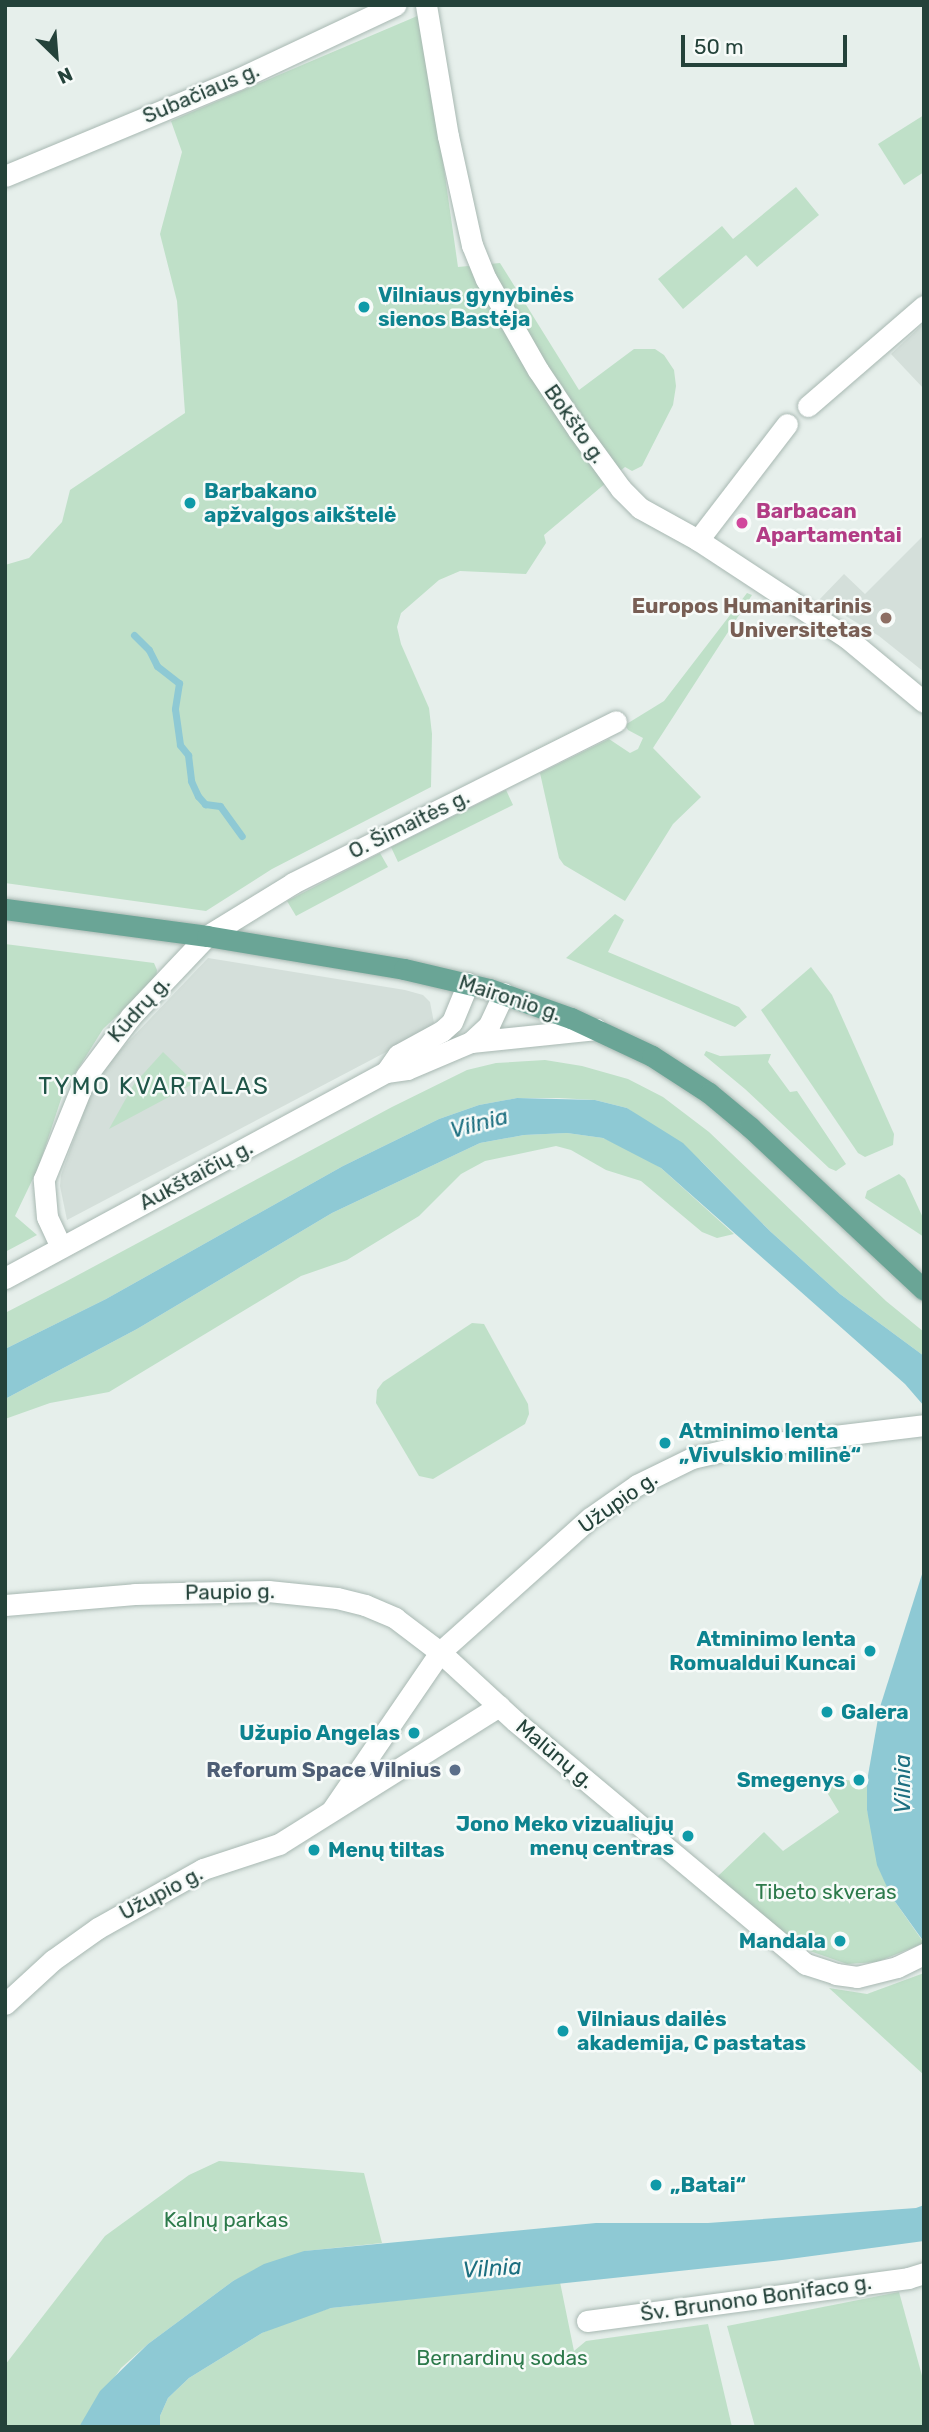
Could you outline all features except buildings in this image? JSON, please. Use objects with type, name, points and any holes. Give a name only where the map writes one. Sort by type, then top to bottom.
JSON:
[{"type":"main road","name":"Maironio g.","points":[[5,909],[207,936],[468,983],[504,993],[596,1029],[663,1063],[718,1101],[924,1290]]},
{"type":"street","name":"Subačiaus g.","points":[[5,176],[238,79],[365,12],[396,5]]},
{"type":"street","name":"Bokšto g.","points":[[426,5],[448,136],[472,245],[486,279],[538,370],[621,489],[640,508],[698,540],[847,638],[924,702]]},
{"type":"street","points":[[808,406],[924,306]]},
{"type":"street","points":[[698,540],[788,424]]},
{"type":"street","name":"O. Šimaitės g.","points":[[207,936],[293,883],[616,721]]},
{"type":"street","name":"Kūdrų g.","points":[[61,1247],[47,1217],[44,1179],[86,1076],[131,1016],[207,936]]},
{"type":"street","name":"Aukštaičių g.","points":[[386,1072],[398,1055],[442,1031],[452,1022],[468,983]]},
{"type":"street","name":"Aukštaičių g.","points":[[471,1042],[489,1025],[504,993]]},
{"type":"street","name":"Aukštaičių g.","points":[[5,1278],[386,1072],[407,1069],[471,1042],[596,1029]]},
{"type":"street","name":"Užupio g.","points":[[332,1810],[440,1653],[590,1518],[663,1470],[692,1458],[735,1448],[922,1425]]},
{"type":"street","name":"Paupio g.","points":[[5,1605],[135,1594],[304,1593],[365,1605],[395,1618],[440,1653]]},
{"type":"street","points":[[440,1653],[499,1706]]},
{"type":"street","name":"Užupio g.","points":[[5,2004],[53,1960],[140,1903],[203,1869],[279,1844],[499,1706]]},
{"type":"street","name":"Malūnų g.","points":[[499,1706],[806,1964],[836,1974],[857,1977],[897,1967],[924,1954]]},
{"type":"street","name":"Šv. Brunono Bonifaco g.","points":[[587,2321],[908,2278],[924,2273]]},
{"type":"shaded area","points":[[924,323],[924,389],[891,354]]},
{"type":"shaded area","name":"Europos Humanitarinis Universitetas","points":[[924,535],[924,672],[879,636],[819,600],[844,574],[865,594]]},
{"type":"shaded area","points":[[208,958],[423,995],[430,1002],[434,1023],[428,1030],[67,1220],[60,1186],[61,1175],[95,1081],[109,1062]]},
{"type":"green space","points":[[422,14],[458,267],[500,263],[579,390],[634,349],[655,349],[664,355],[674,370],[676,386],[673,405],[642,466],[632,471],[625,467],[544,535],[546,543],[526,574],[460,571],[439,580],[401,613],[397,627],[401,644],[429,708],[432,734],[431,787],[272,869],[206,911],[5,883],[5,565],[29,558],[62,522],[70,490],[185,413],[177,301],[160,234],[182,152],[171,121]]},
{"type":"green space","points":[[924,115],[924,172],[904,185],[878,144]]},
{"type":"green space","points":[[796,187],[819,215],[757,267],[746,255],[683,309],[658,279],[722,226],[733,239]]},
{"type":"green space","points":[[747,593],[752,595],[653,748],[701,797],[673,824],[625,901],[564,865],[559,858],[540,773],[609,739],[630,753],[638,749],[643,738],[628,730],[625,725],[664,701]]},
{"type":"green space","points":[[506,790],[513,805],[398,862],[391,847]]},
{"type":"green space","points":[[380,853],[388,867],[296,916],[287,901]]},
{"type":"green space","points":[[615,914],[624,920],[608,952],[739,1007],[747,1017],[735,1027],[566,958]]},
{"type":"green space","points":[[5,944],[154,963],[157,970],[156,979],[103,1029],[63,1093],[39,1166],[15,1216],[37,1235],[5,1252]]},
{"type":"green space","points":[[811,967],[832,995],[894,1134],[893,1145],[865,1157],[858,1153],[761,1010]]},
{"type":"green space","points":[[706,1051],[720,1056],[771,1054],[768,1062],[790,1092],[797,1091],[846,1164],[836,1171],[829,1168],[745,1089],[704,1055]]},
{"type":"green space","points":[[163,1052],[195,1083],[109,1129],[134,1084]]},
{"type":"green space","points":[[545,1060],[582,1066],[628,1079],[663,1097],[709,1132],[886,1301],[924,1332],[924,1356],[840,1294],[771,1232],[701,1161],[627,1108],[595,1100],[559,1098],[517,1098],[479,1105],[439,1119],[343,1166],[106,1299],[5,1349],[5,1313],[392,1107],[467,1070],[496,1063]]},
{"type":"green space","points":[[567,1133],[603,1138],[637,1153],[661,1168],[734,1234],[717,1238],[702,1232],[641,1181],[606,1170],[571,1150],[556,1146],[485,1161],[461,1174],[419,1216],[347,1260],[301,1276],[109,1392],[50,1403],[5,1419],[5,1399],[137,1329],[332,1213],[480,1143],[524,1135]]},
{"type":"green space","points":[[899,1174],[905,1179],[924,1220],[924,1237],[865,1198],[867,1191]]},
{"type":"green space","points":[[472,1323],[484,1324],[528,1404],[529,1414],[525,1424],[433,1479],[419,1476],[376,1403],[377,1390],[383,1382]]},
{"type":"green space","name":"Tibeto skveras","points":[[842,1780],[867,1781],[867,1810],[891,1896],[924,1943],[877,1962],[847,1964],[804,1949],[717,1877],[764,1832],[783,1851],[839,1812],[825,1789]]},
{"type":"green space","points":[[924,1973],[924,2075],[829,1988],[867,1994]]},
{"type":"green space","name":"Kalnų parkas","points":[[219,2161],[364,2173],[382,2243],[305,2251],[233,2281],[148,2344],[121,2368],[79,2427],[5,2427],[5,2365],[105,2236],[189,2175]]},
{"type":"green space","name":"Bernardinų sodas","points":[[560,2282],[574,2351],[586,2341],[708,2324],[732,2427],[160,2427],[160,2416],[168,2398],[189,2378],[262,2333],[294,2319],[331,2308]]},
{"type":"green space","points":[[899,2292],[924,2383],[924,2427],[755,2427],[727,2326]]},
{"type":"water","name":"Vilnia","points":[[517,1098],[595,1100],[627,1108],[683,1143],[771,1232],[840,1294],[924,1356],[924,1406],[905,1384],[661,1168],[603,1138],[567,1133],[524,1135],[480,1143],[332,1213],[137,1329],[5,1399],[5,1349],[106,1299],[343,1166],[439,1119],[479,1105]]},
{"type":"water","name":"Vilnia","points":[[924,1568],[924,1942],[891,1896],[877,1865],[867,1810],[867,1781],[880,1707]]},
{"type":"water","name":"Vilnia","points":[[924,2205],[924,2241],[782,2260],[331,2308],[262,2333],[189,2378],[168,2398],[160,2416],[160,2427],[79,2427],[100,2391],[148,2344],[233,2281],[264,2264],[304,2251],[596,2223],[708,2223],[916,2208]]},
{"type":"waterway","points":[[134,635],[149,650],[157,666],[179,683],[175,709],[180,745],[188,755],[191,781],[198,796],[205,804],[220,806],[242,836]]},
{"type":"place","name":"Vilniaus gynybinės sienos Bastėja","points":[[364,307]]},
{"type":"place","name":"Barbakano apžvalgos aikštelė","points":[[190,503]]},
{"type":"place","name":"Barbacan Apartamentai","points":[[742,523]]},
{"type":"place","name":"Europos Humanitarinis Universitetas","points":[[886,618]]},
{"type":"place","name":"Atminimo lenta „Vivulskio milinė“","points":[[665,1443]]},
{"type":"place","name":"Atminimo lenta Romualdui Kuncai","points":[[870,1651]]},
{"type":"place","name":"Galera","points":[[827,1712]]},
{"type":"place","name":"Užupio Angelas","points":[[414,1733]]},
{"type":"place","name":"Reforum Space Vilnius","points":[[455,1770]]},
{"type":"place","name":"Smegenys","points":[[859,1780]]},
{"type":"place","name":"Jono Meko vizualiųjų menų centras","points":[[688,1836]]},
{"type":"place","name":"Menų tiltas","points":[[314,1850]]},
{"type":"place","name":"Mandala","points":[[840,1941]]},
{"type":"place","name":"Vilniaus dailės akademija, C pastatas","points":[[563,2031]]},
{"type":"place","name":"„Batai“","points":[[656,2185]]},
{"type":"district","name":"TYMO KVARTALAS","points":[[154,1087]]}]
